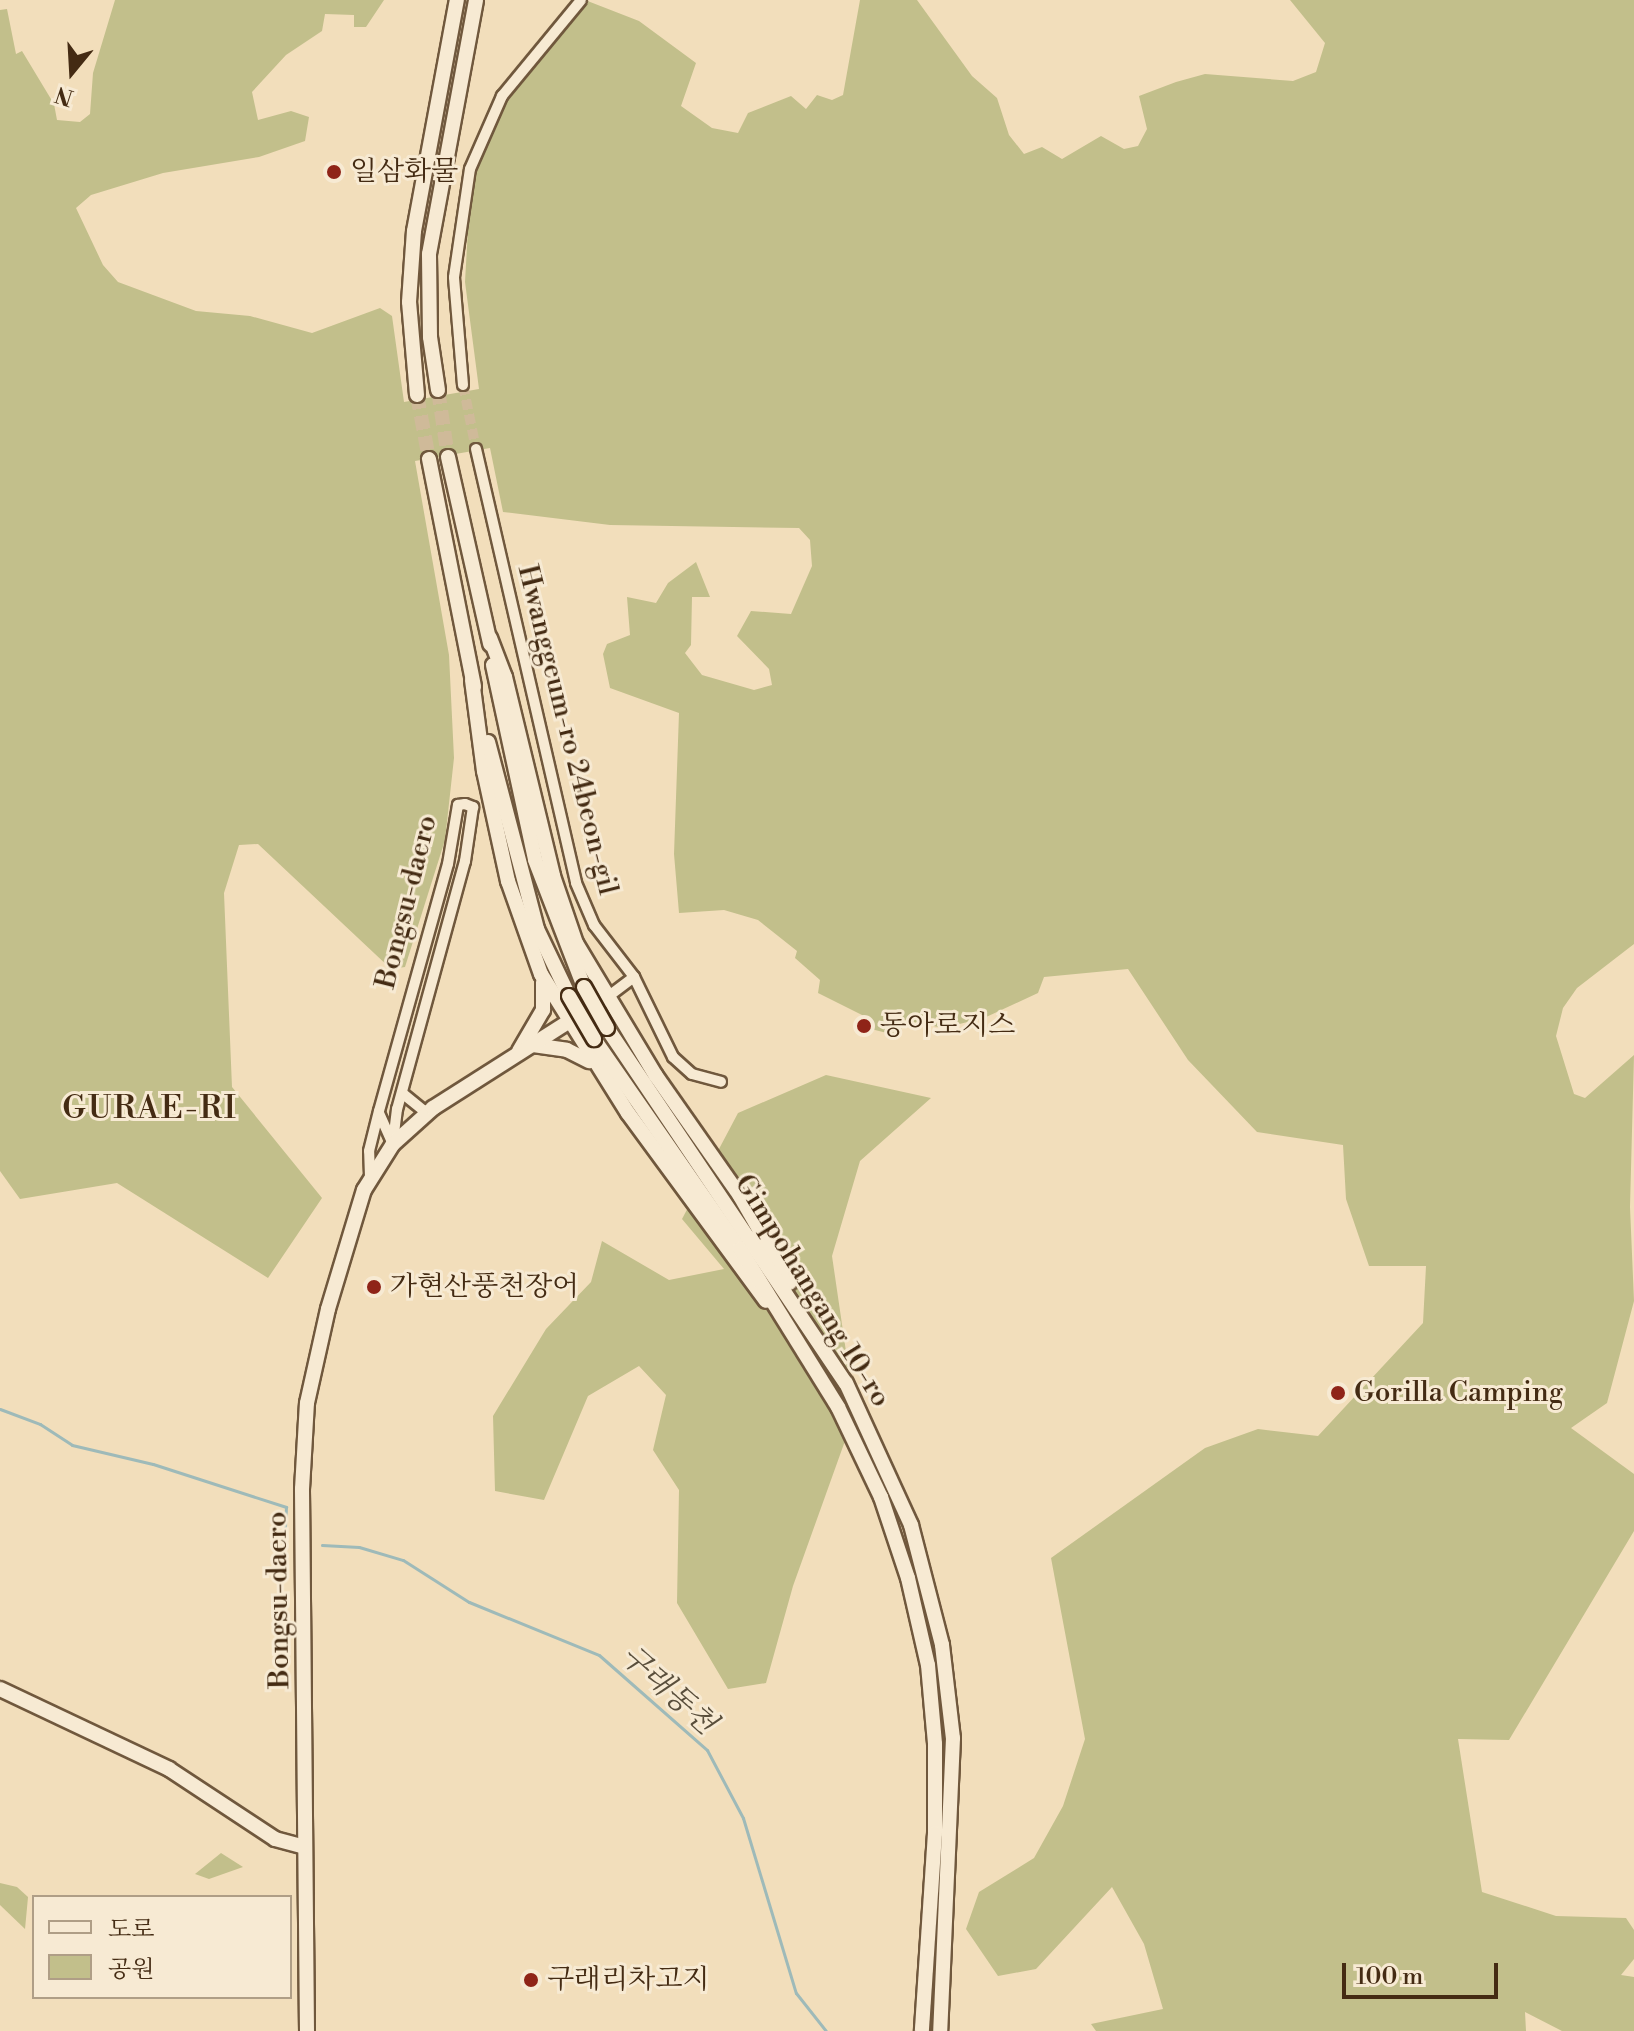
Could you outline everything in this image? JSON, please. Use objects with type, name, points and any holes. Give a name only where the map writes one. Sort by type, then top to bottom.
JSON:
[{"type":"street","points":[[417,395],[409,302],[414,231],[457,0]]},
{"type":"street","points":[[438,390],[430,337],[429,254],[476,0]]},
{"type":"street","points":[[463,385],[454,277],[470,169],[502,96],[581,0]]},
{"type":"street","name":"Hwanggeum-ro 24beon-gil","points":[[476,449],[576,883],[594,925],[634,977],[673,1057],[692,1074],[721,1082]]},
{"type":"street","points":[[448,457],[490,638],[521,738],[553,876],[576,943],[607,997],[776,1254],[807,1321]]},
{"type":"street","points":[[429,459],[472,680],[484,771],[508,881],[541,974],[595,1065],[705,1224],[791,1328]]},
{"type":"street","name":"Gimpohangang 10-ro","points":[[490,638],[535,860],[584,987],[607,1028],[846,1383],[898,1492],[942,1645],[953,1795],[940,2031]]},
{"type":"street","name":"Gimpohangang 10-ro","points":[[472,680],[526,892],[569,996],[594,1039],[791,1328],[881,1497],[908,1578],[928,1665],[935,1833],[922,2031]]},
{"type":"street","name":"Bongsu-daero","points":[[370,1176],[369,1151],[379,1111],[448,864],[458,805],[465,804],[473,807],[465,861],[402,1093],[393,1144]]},
{"type":"street","points":[[514,1057],[543,1010],[541,974]]},
{"type":"street","points":[[607,997],[634,977]]},
{"type":"street","name":"Bongsu-daero","points":[[307,2031],[304,1847],[308,1756],[302,1489],[307,1403],[328,1309],[370,1176],[393,1144],[427,1113],[607,997]]},
{"type":"street","points":[[533,1045],[567,1050],[595,1065]]},
{"type":"street","points":[[402,1093],[427,1113]]},
{"type":"street","points":[[379,1111],[393,1144]]},
{"type":"street","points":[[0,1689],[169,1769],[275,1839],[304,1847]]},
{"type":"green space","points":[[115,0],[384,0],[366,27],[354,27],[354,15],[325,14],[322,31],[286,55],[252,92],[258,120],[291,111],[309,117],[305,141],[259,157],[163,173],[91,195],[76,208],[103,265],[118,282],[196,311],[250,316],[312,333],[380,308],[392,316],[404,402],[479,389],[465,282],[470,193],[483,148],[505,103],[585,0],[639,21],[696,63],[681,106],[712,128],[738,133],[748,113],[791,96],[806,109],[817,95],[832,100],[843,95],[860,0],[917,0],[972,76],[997,98],[1009,135],[1024,154],[1042,147],[1062,159],[1101,136],[1124,149],[1138,146],[1147,129],[1139,96],[1176,82],[1205,74],[1293,81],[1316,72],[1325,43],[1290,0],[1634,0],[1634,944],[1577,988],[1563,1008],[1556,1036],[1574,1094],[1585,1098],[1634,1055],[1630,1207],[1634,1301],[1607,1403],[1571,1428],[1634,1474],[1634,1531],[1509,1740],[1458,1739],[1482,1892],[1556,1916],[1626,1918],[1634,1930],[1634,1959],[1621,1975],[1634,1977],[1634,2031],[1562,2031],[1525,2012],[1526,2031],[1096,2031],[1091,2024],[1163,2009],[1144,1944],[1112,1887],[1036,1969],[998,1976],[966,1929],[979,1892],[1034,1858],[1063,1806],[1085,1739],[1051,1558],[1205,1448],[1258,1429],[1318,1436],[1423,1323],[1426,1266],[1369,1266],[1346,1199],[1343,1145],[1257,1132],[1188,1060],[1128,969],[1044,977],[1038,993],[984,1018],[943,1028],[904,1020],[899,1036],[867,1028],[868,1018],[818,993],[820,980],[795,958],[797,951],[758,920],[724,910],[679,913],[674,854],[679,713],[610,688],[603,654],[607,644],[630,635],[627,597],[656,603],[668,583],[696,562],[710,597],[692,597],[691,645],[685,653],[702,675],[754,690],[772,685],[769,669],[737,636],[751,611],[791,614],[812,566],[810,540],[799,528],[610,525],[503,512],[490,448],[415,461],[449,655],[454,758],[445,840],[405,967],[391,969],[258,844],[239,845],[224,893],[232,1087],[322,1198],[268,1278],[117,1183],[20,1199],[0,1171],[0,10],[7,9],[16,54],[22,51],[54,104],[57,120],[80,122],[90,114],[93,73]]},
{"type":"green space","points":[[826,1075],[931,1098],[860,1161],[832,1256],[855,1413],[793,1586],[766,1683],[728,1689],[677,1603],[679,1490],[653,1450],[666,1395],[639,1366],[588,1396],[544,1500],[495,1491],[493,1416],[546,1329],[591,1282],[602,1241],[669,1280],[724,1269],[682,1219],[738,1113]]},
{"type":"green space","points":[[221,1853],[243,1867],[209,1879],[195,1874]]},
{"type":"green space","points":[[0,1883],[17,1887],[28,1897],[25,1929],[0,1905]]},
{"type":"waterway","name":"구래동천","points":[[0,1409],[40,1424],[72,1445],[153,1464],[286,1507],[284,1542]]},
{"type":"waterway","name":"구래동천","points":[[322,1545],[359,1547],[403,1560],[469,1602],[599,1655],[707,1750],[743,1818],[796,1993],[826,2031]]},
{"type":"tunnel","points":[[463,385],[476,449]]},
{"type":"tunnel","points":[[438,390],[448,457]]},
{"type":"tunnel","points":[[417,395],[429,459]]},
{"type":"place","name":"일삼화물","points":[[334,172]]},
{"type":"place","name":"동아로지스","points":[[864,1026]]},
{"type":"place","name":"가현산풍천장어","points":[[374,1287]]},
{"type":"place","name":"Gorilla Camping","points":[[1338,1393]]},
{"type":"place","name":"구래리차고지","points":[[531,1980]]},
{"type":"district","name":"GURAE-RI","points":[[150,1108]]}]
